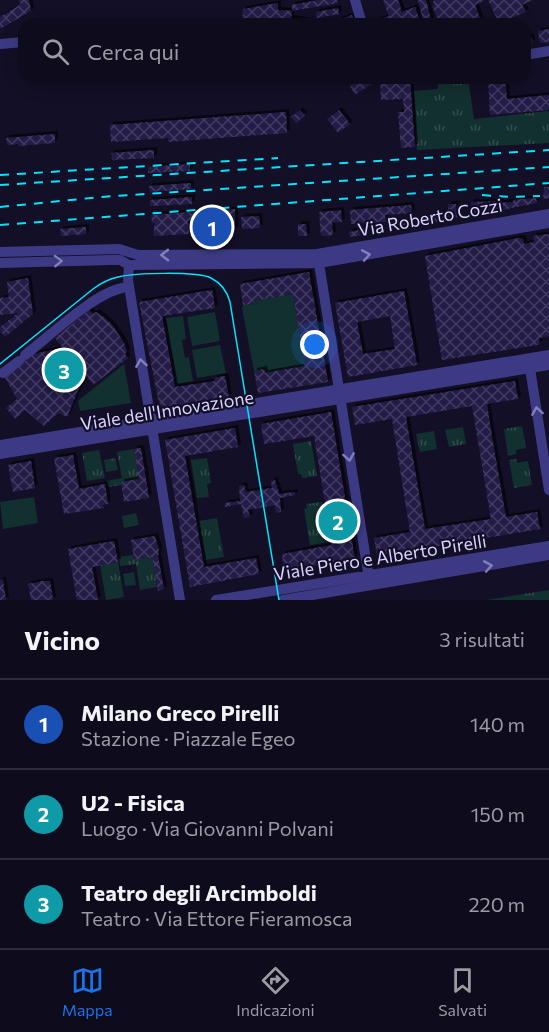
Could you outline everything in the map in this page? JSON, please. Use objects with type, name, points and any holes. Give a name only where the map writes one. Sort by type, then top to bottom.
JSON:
[{"type":"street","points":[[356,0],[360,18]]},
{"type":"street","points":[[0,44],[18,42]]},
{"type":"street","points":[[531,55],[549,51]]},
{"type":"street","name":"Via Roberto Cozzi","points":[[318,258],[549,214]]},
{"type":"street","name":"Via Roberto Cozzi","points":[[318,258],[549,223]]},
{"type":"street","points":[[0,252],[118,249],[138,255],[318,258]]},
{"type":"street","points":[[0,263],[120,260],[129,265],[318,258]]},
{"type":"street","points":[[318,258],[369,580]]},
{"type":"street","points":[[129,265],[128,280],[180,600]]},
{"type":"street","points":[[3,373],[91,304],[111,291],[122,288]]},
{"type":"street","name":"Viale dell'Innovazione","points":[[0,454],[152,425],[529,363],[549,355]]},
{"type":"street","points":[[529,363],[549,490]]},
{"type":"street","name":"Viale dell'Innovazione","points":[[529,363],[549,365]]},
{"type":"street","name":"Viale dell'Innovazione","points":[[0,445],[152,425]]},
{"type":"street","name":"Viale Piero e Alberto Pirelli","points":[[216,600],[272,596],[549,546]]},
{"type":"street","name":"Viale Piero e Alberto Pirelli","points":[[284,600],[369,580],[549,555]]},
{"type":"street","points":[[272,596],[284,600]]},
{"type":"green space","points":[[438,84],[469,84],[474,119],[549,111],[549,143],[417,150],[414,91],[438,89]]},
{"type":"green space","points":[[293,294],[305,366],[265,373],[264,369],[254,371],[243,305]]},
{"type":"green space","points":[[215,312],[220,341],[192,346],[187,317]]},
{"type":"green space","points":[[183,316],[186,339],[182,340],[185,358],[189,357],[193,381],[177,384],[166,318]]},
{"type":"green space","points":[[220,345],[226,373],[197,378],[192,350]]},
{"type":"green space","points":[[124,364],[131,403],[80,411],[78,401]]},
{"type":"green space","points":[[522,426],[526,448],[516,450],[516,454],[508,456],[504,429]]},
{"type":"green space","points":[[463,427],[466,444],[449,447],[445,430]]},
{"type":"green space","points":[[434,431],[437,449],[420,452],[416,434]]},
{"type":"green space","points":[[311,441],[317,476],[302,478],[301,474],[298,474],[293,444]]},
{"type":"green space","points":[[134,449],[139,479],[108,487],[106,481],[122,478],[117,452]]},
{"type":"green space","points":[[99,450],[105,478],[87,481],[82,453]]},
{"type":"green space","points":[[115,458],[118,470],[106,472],[104,460]]},
{"type":"green space","points":[[207,458],[211,483],[207,484],[209,497],[197,498],[191,460]]},
{"type":"green space","points":[[517,459],[517,463],[528,461],[532,485],[514,488],[509,460]]},
{"type":"green space","points":[[34,497],[38,523],[3,529],[0,502]]},
{"type":"green space","points":[[322,502],[329,542],[310,545],[304,509],[307,508],[306,504]]},
{"type":"green space","points":[[136,513],[139,525],[124,528],[122,516]]},
{"type":"green space","points":[[217,518],[224,557],[206,560],[199,521]]},
{"type":"green space","points":[[133,555],[134,560],[152,557],[157,587],[140,590],[136,564],[120,566],[119,557]]},
{"type":"green space","points":[[118,562],[124,597],[106,600],[100,565]]},
{"type":"green space","points":[[134,572],[136,585],[125,586],[123,574]]},
{"type":"green space","points":[[549,590],[549,600],[487,600]]},
{"type":"building","points":[[18,0],[29,0],[31,11],[0,29],[0,17],[21,4]]},
{"type":"building","points":[[318,0],[337,0],[338,3],[292,11],[292,5]]},
{"type":"building","points":[[398,0],[402,12],[415,7],[419,18],[383,18],[389,16],[383,1]]},
{"type":"building","points":[[418,0],[426,0],[430,18],[422,18]]},
{"type":"building","points":[[485,0],[475,5],[480,18],[437,18],[432,6],[433,1]]},
{"type":"building","points":[[488,0],[533,0],[522,5],[526,12],[511,18],[497,18]]},
{"type":"building","points":[[278,3],[278,10],[292,11],[291,18],[242,18],[243,9]]},
{"type":"building","points":[[338,8],[339,14],[317,18],[316,12]]},
{"type":"building","points":[[549,29],[549,42],[540,43],[538,31]]},
{"type":"building","points":[[354,84],[372,84],[355,95],[350,86]]},
{"type":"building","points":[[380,84],[410,84],[415,147],[401,148],[398,112],[404,112],[403,99],[381,100]]},
{"type":"building","points":[[488,84],[506,84],[507,99],[549,95],[549,110],[490,115]]},
{"type":"building","points":[[300,110],[305,115],[296,123],[291,117]]},
{"type":"building","points":[[339,110],[350,124],[338,133],[327,119]]},
{"type":"building","points":[[286,112],[287,133],[168,142],[168,138],[111,142],[110,125]]},
{"type":"building","points":[[55,134],[55,143],[7,145],[6,138]]},
{"type":"building","points":[[154,150],[154,158],[112,160],[111,153]]},
{"type":"building","points":[[190,164],[190,171],[148,173],[148,167]]},
{"type":"building","points":[[191,183],[191,189],[150,192],[149,186]]},
{"type":"building","points":[[544,187],[549,187],[549,198],[543,199]]},
{"type":"building","points":[[192,197],[192,204],[150,206],[150,200]]},
{"type":"building","points":[[536,198],[537,203],[472,216],[471,202],[500,201],[501,203]]},
{"type":"building","points":[[448,204],[456,204],[457,218],[449,218]]},
{"type":"building","points":[[411,205],[412,213],[385,215],[386,222],[351,224],[350,210]]},
{"type":"building","points":[[235,209],[235,231],[193,234],[192,220],[188,221],[189,234],[153,236],[155,223],[152,223],[151,215]]},
{"type":"building","points":[[341,210],[342,222],[332,223],[333,235],[321,236],[319,212]]},
{"type":"building","points":[[442,213],[444,220],[432,223],[431,216]]},
{"type":"building","points":[[259,216],[260,228],[242,229],[241,217]]},
{"type":"building","points":[[409,222],[410,228],[395,230],[394,225]]},
{"type":"building","points":[[298,224],[306,224],[307,236],[298,236]]},
{"type":"building","points":[[86,227],[86,234],[61,236],[60,229]]},
{"type":"building","points":[[364,229],[365,235],[350,237],[349,232]]},
{"type":"building","points":[[549,234],[549,336],[539,338],[538,345],[442,360],[425,256],[519,238],[523,239],[524,244],[534,242],[533,236]]},
{"type":"building","points":[[309,272],[328,382],[258,393],[254,371],[264,369],[265,373],[305,366],[293,294],[243,305],[240,284]]},
{"type":"building","points":[[28,278],[33,314],[5,337],[0,327],[18,313],[0,315],[0,298],[9,297],[7,282]]},
{"type":"building","points":[[212,290],[215,308],[162,316],[175,387],[215,381],[214,378],[225,376],[229,397],[160,409],[139,302]]},
{"type":"building","points":[[404,291],[417,365],[348,377],[335,303]],"holes":[[[390,316],[395,349],[363,354],[357,322]]]},
{"type":"building","points":[[89,310],[105,318],[113,326],[124,343],[127,351],[125,354],[128,358],[93,385],[85,374],[67,417],[58,413],[44,426],[25,410],[15,419],[6,408],[17,399],[5,378],[20,366],[18,357],[63,348],[55,338]]},
{"type":"building","points":[[515,381],[518,399],[487,404],[493,443],[506,517],[537,512],[540,529],[377,556],[374,538],[410,532],[392,419],[355,425],[352,407]],"holes":[[[472,406],[491,519],[425,529],[406,417]]]},
{"type":"building","points":[[331,412],[355,559],[284,570],[282,554],[332,545],[314,436],[264,444],[261,424]]},
{"type":"building","points":[[235,428],[238,447],[185,456],[204,567],[256,558],[259,574],[190,587],[165,440]]},
{"type":"building","points":[[141,448],[149,498],[124,502],[121,482],[139,479],[134,449]]},
{"type":"building","points":[[73,455],[79,489],[105,484],[108,504],[103,505],[104,508],[64,514],[54,458]]},
{"type":"building","points":[[31,461],[35,488],[13,492],[8,465]]},
{"type":"building","points":[[275,480],[279,494],[295,492],[295,495],[280,498],[281,512],[276,513],[275,505],[248,510],[250,517],[244,518],[241,504],[225,507],[225,503],[240,501],[239,486],[244,485],[246,492],[272,488],[271,481]]},
{"type":"building","points":[[155,536],[164,589],[158,591],[152,557],[134,560],[131,540]]},
{"type":"building","points":[[114,541],[118,562],[92,567],[98,600],[77,600],[68,549]]},
{"type":"building","points":[[0,580],[3,580],[6,600],[0,600]]},
{"type":"building","points":[[50,581],[53,600],[31,600],[28,584]]},
{"type":"tram line","points":[[0,364],[93,289],[111,279],[138,274],[165,273],[203,276],[218,282],[230,302],[279,600]]},
{"type":"railway","points":[[0,185],[549,150]]},
{"type":"railway","points":[[0,175],[278,158]]},
{"type":"railway","points":[[0,207],[101,197],[549,167]]},
{"type":"railway","points":[[0,225],[549,183]]},
{"type":"railway","points":[[482,195],[540,196]]},
{"type":"place","name":"Milano Greco Pirelli","points":[[212,227]]},
{"type":"place","name":"Teatro degli Arcimboldi","points":[[64,370]]},
{"type":"place","name":"U2 - Fisica","points":[[338,521]]}]
